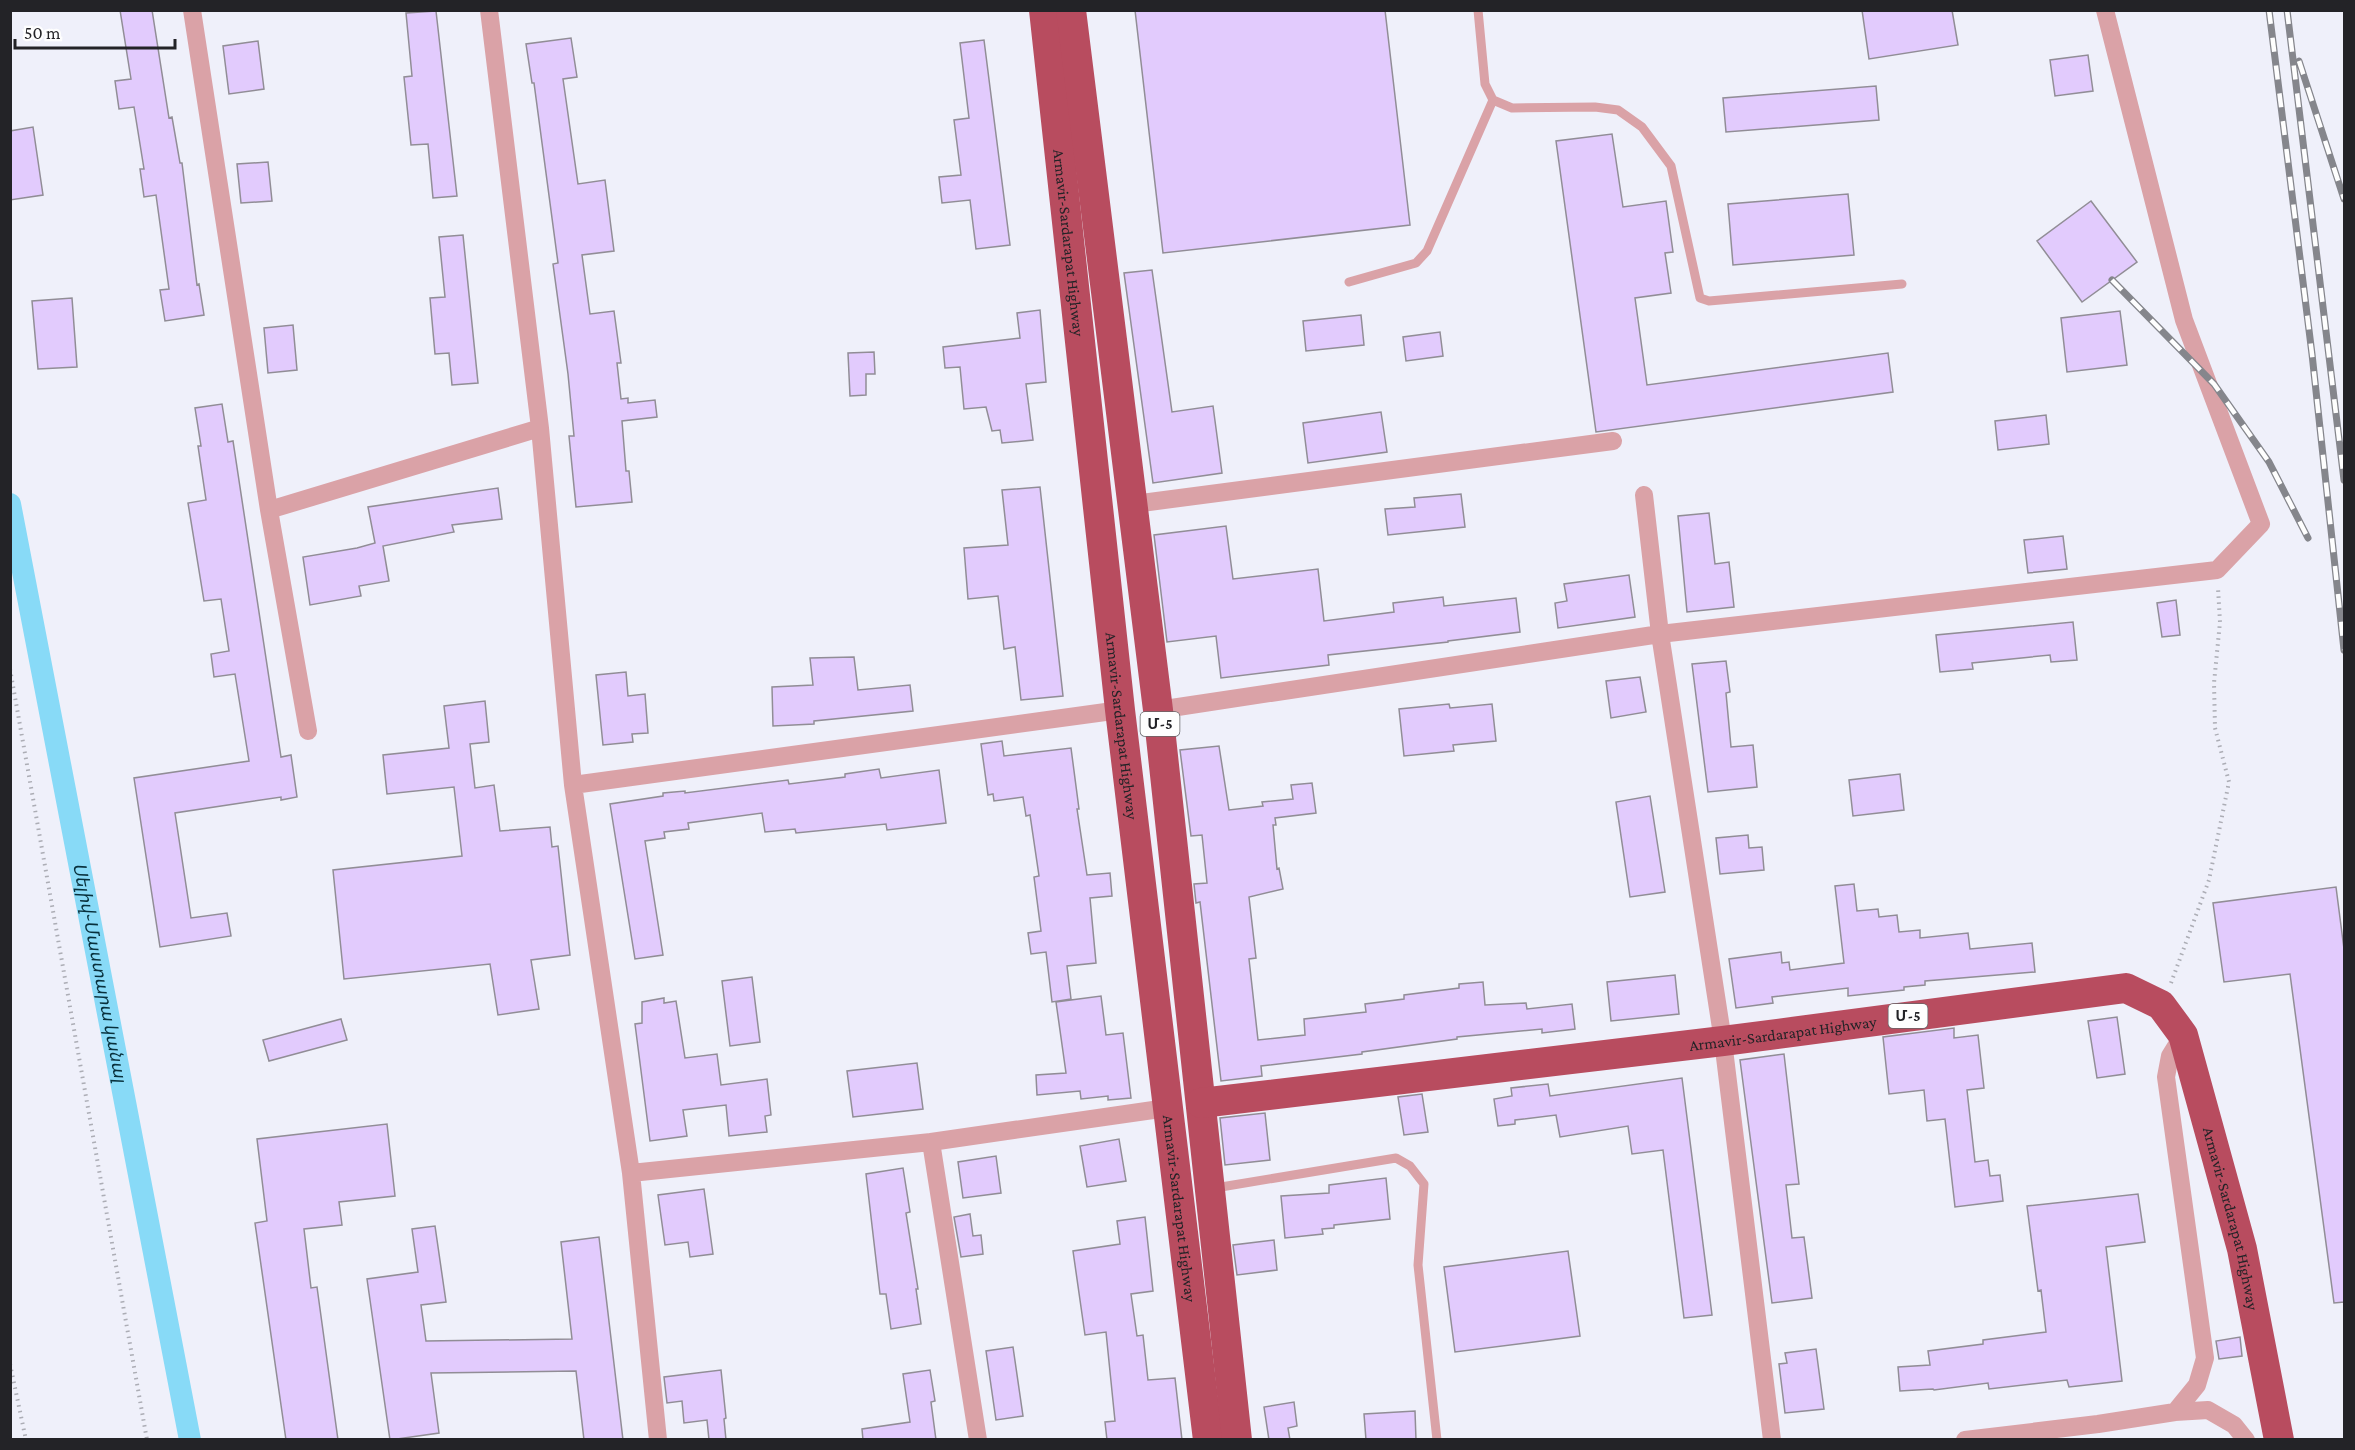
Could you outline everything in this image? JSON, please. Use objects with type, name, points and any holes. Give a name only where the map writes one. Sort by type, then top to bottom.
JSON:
[{"type":"highway","name":"Armavir-Sardarapat Highway","points":[[1044,10],[1065,73],[1134,504],[1237,1440]]},
{"type":"highway","name":"Armavir-Sardarapat Highway","points":[[1071,10],[1065,73],[1120,710],[1208,1440]]},
{"type":"highway","name":"Armavir-Sardarapat Highway","points":[[1201,1103],[1723,1041],[2126,988],[2161,1005],[2183,1035],[2242,1249],[2279,1440]]},
{"type":"street","points":[[192,10],[268,510],[308,730]]},
{"type":"street","points":[[489,10],[540,428],[573,785],[631,1173],[658,1440]]},
{"type":"street","points":[[1158,710],[1660,634],[2217,570],[2261,524],[2184,320],[2105,10]]},
{"type":"street","points":[[268,510],[540,428]]},
{"type":"street","points":[[1134,504],[1613,441]]},
{"type":"street","points":[[1644,495],[1660,634],[1723,1041],[1772,1440]]},
{"type":"street","points":[[573,785],[1120,710]]},
{"type":"street","points":[[2175,1412],[2197,1385],[2205,1358],[2166,1077],[2170,1056],[2183,1035]]},
{"type":"street","points":[[631,1173],[931,1142],[1167,1108]]},
{"type":"street","points":[[931,1142],[978,1440]]},
{"type":"street","points":[[1965,1440],[2175,1412],[2208,1410],[2234,1425],[2246,1440]]},
{"type":"lane","points":[[1478,10],[1485,84],[1493,100],[1512,108],[1595,107],[1618,110],[1642,127],[1671,166],[1700,298],[1709,301],[1902,284]]},
{"type":"lane","points":[[1349,282],[1416,263],[1427,251],[1493,100]]},
{"type":"lane","points":[[1210,1189],[1396,1158],[1410,1166],[1424,1184],[1418,1264],[1437,1440]]},
{"type":"path","points":[[2161,1005],[2176,971],[2209,880],[2229,782],[2215,728],[2214,683],[2220,621],[2217,570]]},
{"type":"path","points":[[10,669],[147,1440]]},
{"type":"path","points":[[10,1364],[26,1440]]},
{"type":"building","points":[[120,10],[152,10],[169,118],[172,117],[180,163],[182,163],[197,285],[199,284],[204,315],[165,321],[160,290],[169,289],[156,195],[144,197],[140,169],[144,169],[134,107],[119,109],[115,81],[131,79]]},
{"type":"building","points":[[1135,10],[1385,10],[1410,225],[1163,253]]},
{"type":"building","points":[[1862,10],[1952,10],[1958,45],[1869,59]]},
{"type":"building","points":[[436,11],[457,196],[433,198],[428,144],[411,145],[404,77],[412,76],[406,13]]},
{"type":"building","points":[[571,38],[577,77],[563,79],[578,184],[605,180],[614,251],[582,255],[590,314],[614,311],[621,363],[617,363],[621,399],[628,398],[628,403],[655,400],[657,417],[622,421],[626,471],[629,471],[632,502],[576,507],[569,436],[574,436],[553,264],[558,263],[534,83],[532,83],[526,44]]},
{"type":"building","points":[[984,40],[1010,245],[976,249],[970,200],[942,203],[939,177],[961,175],[954,120],[969,118],[960,43]]},
{"type":"building","points":[[258,41],[264,89],[229,94],[223,46]]},
{"type":"building","points":[[2088,55],[2093,91],[2055,96],[2050,60]]},
{"type":"building","points":[[1876,86],[1879,120],[1726,132],[1723,98]]},
{"type":"building","points":[[33,127],[43,195],[10,200],[10,131]]},
{"type":"building","points":[[1612,134],[1623,207],[1666,201],[1673,252],[1665,253],[1671,293],[1635,298],[1647,385],[1888,353],[1893,392],[1596,432],[1556,141]]},
{"type":"building","points":[[268,162],[272,201],[241,203],[237,164]]},
{"type":"building","points":[[1848,194],[1854,255],[1733,265],[1728,204]]},
{"type":"building","points":[[2091,201],[2137,262],[2082,302],[2037,241]]},
{"type":"building","points":[[463,235],[478,383],[452,385],[449,353],[435,354],[430,298],[445,297],[439,237]]},
{"type":"building","points":[[1152,270],[1172,412],[1213,406],[1222,473],[1153,483],[1124,273]]},
{"type":"building","points":[[72,298],[77,367],[38,369],[32,301]]},
{"type":"building","points":[[1040,310],[1046,382],[1026,384],[1033,440],[1002,443],[1000,430],[992,431],[986,407],[964,409],[960,367],[945,368],[943,347],[1020,338],[1017,313]]},
{"type":"building","points":[[2120,311],[2127,365],[2067,372],[2061,318]]},
{"type":"building","points":[[1361,315],[1364,345],[1306,351],[1303,321]]},
{"type":"building","points":[[293,325],[297,370],[268,373],[264,328]]},
{"type":"building","points":[[1440,332],[1443,356],[1406,361],[1403,337]]},
{"type":"building","points":[[874,352],[875,374],[866,374],[866,395],[850,396],[848,353]]},
{"type":"building","points":[[222,404],[228,442],[233,441],[281,757],[291,755],[297,797],[281,800],[281,797],[175,813],[191,918],[227,913],[231,936],[160,947],[134,778],[249,761],[235,674],[214,677],[211,654],[229,651],[221,599],[204,601],[188,503],[206,500],[195,408]]},
{"type":"building","points":[[1381,412],[1387,452],[1308,463],[1303,423]]},
{"type":"building","points":[[2046,415],[2049,444],[1998,450],[1995,421]]},
{"type":"building","points":[[1040,487],[1063,696],[1021,700],[1015,647],[1004,649],[998,596],[968,599],[964,548],[1008,545],[1002,490]]},
{"type":"building","points":[[498,488],[502,519],[452,525],[454,532],[383,546],[389,581],[359,586],[361,596],[310,605],[303,557],[375,543],[368,507]]},
{"type":"building","points":[[1461,494],[1465,527],[1388,535],[1385,509],[1415,507],[1414,498]]},
{"type":"building","points":[[1709,513],[1715,564],[1729,562],[1734,607],[1687,612],[1678,516]]},
{"type":"building","points":[[1226,526],[1233,579],[1318,569],[1324,621],[1394,612],[1393,603],[1443,597],[1444,606],[1516,598],[1520,632],[1328,655],[1329,665],[1221,678],[1216,636],[1167,642],[1154,535]]},
{"type":"building","points":[[2063,536],[2067,569],[2028,573],[2024,540]]},
{"type":"building","points":[[1629,575],[1635,617],[1558,628],[1555,603],[1567,601],[1564,584]]},
{"type":"building","points":[[2176,600],[2180,635],[2162,637],[2157,603]]},
{"type":"building","points":[[2073,622],[2077,660],[2051,662],[2050,655],[1972,663],[1973,669],[1940,672],[1936,635]]},
{"type":"building","points":[[854,657],[858,690],[910,685],[913,711],[814,721],[814,724],[773,726],[772,687],[813,685],[810,658]]},
{"type":"building","points":[[1726,661],[1730,692],[1726,693],[1731,747],[1753,745],[1757,787],[1708,792],[1692,664]]},
{"type":"building","points":[[626,672],[628,696],[645,694],[648,733],[632,734],[633,742],[603,745],[596,675]]},
{"type":"building","points":[[1640,677],[1646,712],[1611,718],[1606,681]]},
{"type":"building","points":[[485,701],[489,742],[470,744],[475,788],[494,785],[500,831],[550,827],[552,847],[558,846],[570,955],[531,960],[539,1009],[498,1015],[490,964],[344,979],[333,870],[462,856],[454,787],[387,794],[383,755],[449,748],[444,706]]},
{"type":"building","points":[[1449,704],[1450,708],[1492,704],[1496,741],[1453,745],[1454,751],[1404,756],[1399,709]]},
{"type":"building","points":[[1002,741],[1004,756],[1071,748],[1087,875],[1110,873],[1112,896],[1090,898],[1096,963],[1067,966],[1071,999],[1052,1002],[1046,952],[1031,954],[1028,933],[1041,931],[1034,877],[1039,876],[1030,815],[1026,816],[1023,797],[994,801],[993,794],[988,795],[981,744]]},
{"type":"building","points":[[1219,746],[1229,810],[1263,806],[1262,802],[1293,799],[1291,785],[1312,783],[1316,813],[1275,818],[1276,825],[1273,825],[1277,869],[1279,868],[1283,889],[1249,897],[1256,958],[1249,959],[1258,1040],[1305,1035],[1304,1019],[1366,1012],[1365,1004],[1404,999],[1404,995],[1459,988],[1459,984],[1483,982],[1485,1005],[1526,1003],[1527,1009],[1572,1004],[1575,1029],[1542,1033],[1542,1029],[1457,1037],[1457,1039],[1362,1052],[1362,1054],[1261,1066],[1262,1076],[1221,1081],[1200,902],[1196,903],[1194,884],[1207,883],[1202,835],[1191,836],[1180,750]]},
{"type":"building","points":[[879,769],[881,778],[939,770],[946,823],[887,830],[886,824],[796,833],[795,829],[765,832],[762,813],[688,823],[689,829],[664,832],[665,838],[645,841],[663,955],[635,959],[610,804],[663,796],[663,793],[685,791],[685,793],[788,780],[789,784],[845,777],[845,774]]},
{"type":"building","points":[[1900,774],[1904,810],[1853,816],[1849,780]]},
{"type":"building","points":[[1650,796],[1665,892],[1630,897],[1616,802]]},
{"type":"building","points":[[1748,835],[1749,848],[1762,847],[1764,870],[1720,874],[1716,838]]},
{"type":"building","points":[[1854,884],[1857,911],[1878,909],[1879,917],[1897,915],[1899,932],[1920,930],[1920,938],[1968,933],[1970,949],[2032,943],[2035,972],[1925,981],[1925,985],[1904,987],[1904,990],[1848,996],[1848,988],[1772,997],[1773,1003],[1736,1008],[1729,959],[1781,952],[1782,963],[1789,962],[1790,970],[1844,963],[1835,886]]},
{"type":"building","points":[[2336,887],[2344,949],[2344,1302],[2334,1303],[2290,974],[2224,982],[2213,903]]},
{"type":"building","points":[[1675,975],[1679,1014],[1611,1021],[1607,982]]},
{"type":"building","points":[[752,977],[760,1042],[730,1046],[722,981]]},
{"type":"building","points":[[1101,996],[1106,1035],[1123,1033],[1131,1098],[1108,1100],[1108,1096],[1081,1099],[1080,1091],[1037,1095],[1036,1075],[1066,1073],[1056,1002]]},
{"type":"building","points":[[664,998],[664,1003],[676,1001],[685,1058],[717,1054],[721,1085],[767,1079],[771,1115],[765,1116],[767,1132],[729,1136],[726,1105],[683,1110],[687,1136],[650,1141],[635,1024],[642,1023],[642,1002]]},
{"type":"building","points":[[2117,1017],[2125,1074],[2097,1078],[2088,1021]]},
{"type":"building","points":[[341,1019],[347,1040],[269,1061],[263,1040]]},
{"type":"building","points":[[1954,1028],[1954,1038],[1978,1035],[1984,1088],[1967,1090],[1975,1162],[1988,1160],[1990,1176],[2000,1175],[2003,1201],[1955,1207],[1945,1119],[1927,1121],[1924,1090],[1889,1094],[1883,1037]]},
{"type":"building","points":[[1784,1054],[1799,1184],[1786,1185],[1792,1238],[1804,1237],[1812,1298],[1772,1303],[1740,1060]]},
{"type":"building","points":[[917,1063],[923,1109],[853,1117],[847,1071]]},
{"type":"building","points":[[1682,1078],[1712,1315],[1684,1318],[1663,1150],[1632,1154],[1628,1126],[1560,1137],[1556,1115],[1515,1120],[1515,1124],[1498,1126],[1494,1099],[1512,1096],[1511,1088],[1548,1084],[1550,1096]]},
{"type":"building","points":[[1422,1094],[1428,1132],[1404,1135],[1398,1097]]},
{"type":"building","points":[[1265,1113],[1270,1160],[1225,1165],[1220,1118]]},
{"type":"building","points":[[387,1124],[395,1196],[339,1202],[342,1225],[304,1229],[311,1288],[317,1287],[338,1440],[286,1440],[255,1223],[267,1221],[257,1139]]},
{"type":"building","points":[[1119,1139],[1126,1181],[1087,1187],[1080,1146]]},
{"type":"building","points":[[996,1156],[1001,1193],[963,1198],[958,1162]]},
{"type":"building","points":[[903,1168],[910,1212],[906,1213],[921,1324],[891,1329],[886,1294],[880,1294],[866,1174]]},
{"type":"building","points":[[1386,1178],[1390,1219],[1334,1225],[1334,1228],[1322,1229],[1323,1234],[1285,1238],[1281,1196],[1329,1193],[1329,1185]]},
{"type":"building","points":[[704,1189],[713,1254],[690,1257],[688,1242],[665,1245],[658,1195]]},
{"type":"building","points":[[2138,1194],[2145,1242],[2106,1247],[2122,1381],[2069,1387],[2067,1380],[1989,1389],[1988,1383],[1934,1390],[1900,1391],[1898,1367],[1930,1365],[1928,1351],[1983,1344],[1983,1340],[2046,1332],[2027,1206]]},
{"type":"building","points":[[970,1214],[973,1236],[981,1235],[983,1254],[961,1257],[954,1217]]},
{"type":"building","points":[[1145,1217],[1153,1291],[1131,1294],[1137,1336],[1143,1335],[1148,1380],[1175,1378],[1182,1440],[1107,1440],[1105,1422],[1115,1421],[1106,1332],[1085,1335],[1073,1251],[1120,1244],[1117,1221]]},
{"type":"building","points":[[435,1226],[446,1302],[421,1305],[426,1341],[572,1339],[561,1242],[599,1237],[623,1440],[584,1440],[576,1371],[431,1373],[439,1433],[390,1440],[367,1279],[418,1272],[412,1229]]},
{"type":"building","points":[[1274,1240],[1277,1270],[1237,1275],[1233,1245]]},
{"type":"building","points":[[1568,1251],[1580,1336],[1455,1352],[1444,1267]]},
{"type":"building","points":[[2240,1337],[2242,1356],[2219,1359],[2216,1341]]},
{"type":"building","points":[[1013,1347],[1023,1416],[996,1420],[986,1351]]},
{"type":"building","points":[[1816,1349],[1824,1409],[1785,1413],[1779,1364],[1787,1363],[1785,1353]]},
{"type":"building","points":[[721,1370],[726,1440],[709,1440],[707,1420],[684,1423],[682,1401],[667,1403],[664,1377]]},
{"type":"building","points":[[930,1370],[935,1401],[931,1402],[936,1440],[863,1440],[862,1429],[910,1422],[903,1374]]},
{"type":"building","points":[[1294,1402],[1297,1426],[1288,1428],[1290,1440],[1269,1440],[1264,1407]]},
{"type":"building","points":[[1415,1411],[1416,1440],[1366,1440],[1364,1414]]},
{"type":"waterway","name":"Սելիվ֊Մաստարա կանալ","points":[[10,504],[190,1440]]},
{"type":"railway","points":[[2269,10],[2312,354],[2344,650]]},
{"type":"railway","points":[[2287,10],[2344,480]]},
{"type":"railway","points":[[2299,61],[2344,199]]},
{"type":"railway","points":[[2112,280],[2214,384],[2269,462],[2308,538]]}]
